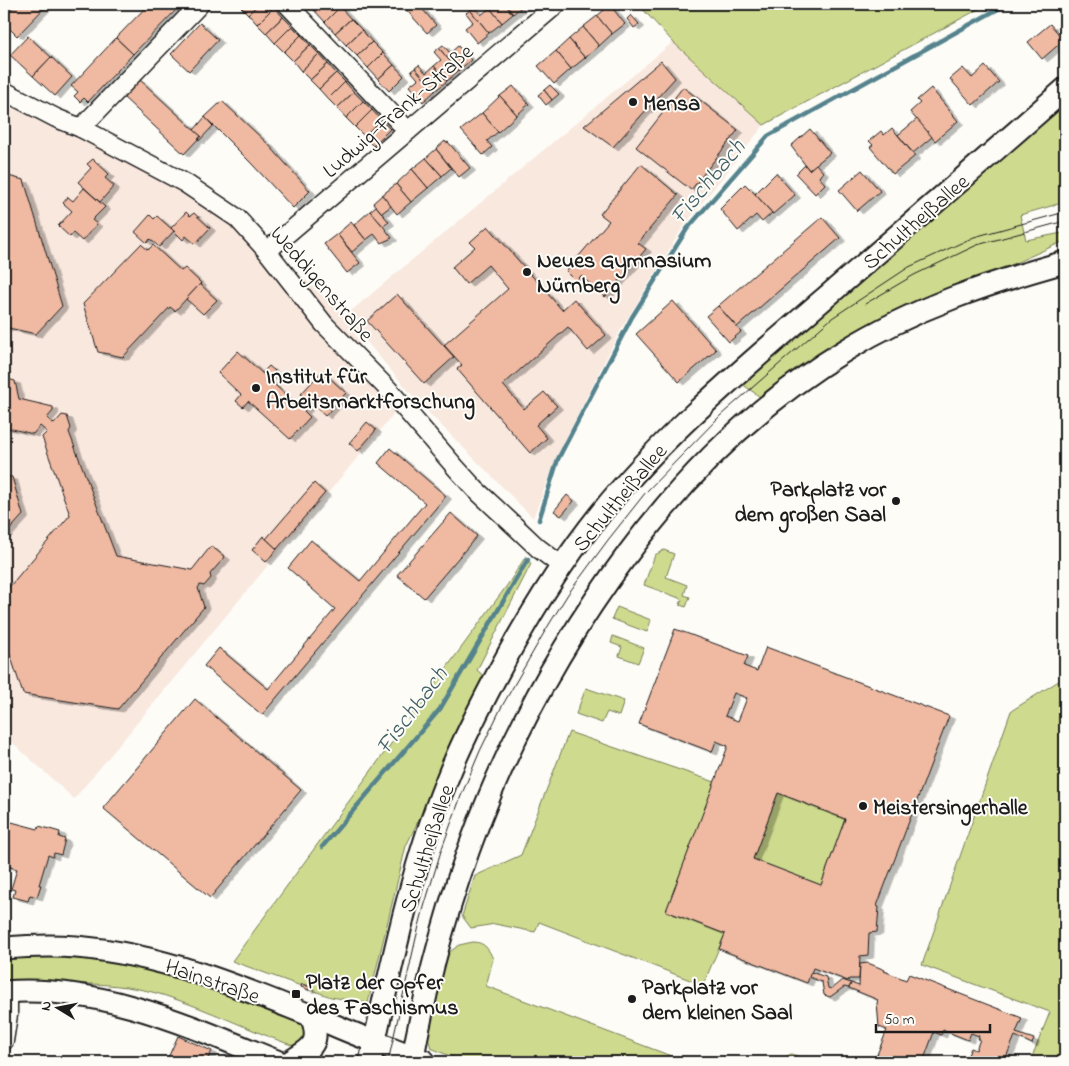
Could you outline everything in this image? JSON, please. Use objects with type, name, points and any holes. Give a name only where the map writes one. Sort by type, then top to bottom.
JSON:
[{"type":"main road","name":"Schultheißallee","points":[[372,1052],[410,889],[445,783],[477,713],[510,650],[562,566],[616,495],[692,415],[1065,89]]},
{"type":"main road","name":"Schultheißallee","points":[[417,1060],[419,1021],[444,922],[474,834],[498,774],[563,650],[613,574],[656,518],[695,473],[743,426],[783,393],[836,356],[891,325],[952,298],[1007,278],[1065,262]]},
{"type":"main road","name":"Hainstraße","points":[[4,948],[71,946],[112,951],[165,963],[203,975],[311,1016],[372,1052],[417,1060]]},
{"type":"main road","points":[[6,992],[59,993],[90,997],[120,1004],[180,1023],[279,1062]]},
{"type":"main road","points":[[289,1062],[310,1049],[314,1041],[316,1030],[311,1016]]},
{"type":"street","points":[[81,128],[200,4]]},
{"type":"street","points":[[287,4],[408,131]]},
{"type":"street","name":"Ludwig-Frank-Straße","points":[[268,251],[556,4]]},
{"type":"street","name":"Weddigenstraße","points":[[4,91],[56,118],[81,128],[185,183],[237,218],[268,251],[324,324],[388,388],[475,489],[538,548],[562,566]]},
{"type":"street","points":[[4,1041],[8,1015],[6,992]]},
{"type":"shaded area","points":[[673,42],[764,125],[683,227],[621,329],[559,452],[533,518],[418,402],[347,319],[396,411],[74,799],[4,735],[4,105],[59,125],[200,192],[256,235],[345,316]]},
{"type":"green space","points":[[638,4],[988,4],[764,125],[673,42]]},
{"type":"green space","points":[[1065,103],[1065,202],[1020,215],[1026,240],[1062,233],[1064,241],[861,333],[763,399],[742,384]]},
{"type":"green space","points":[[664,550],[674,554],[666,577],[687,585],[684,595],[690,597],[686,607],[680,605],[682,599],[644,585],[655,555]]},
{"type":"green space","points":[[526,556],[531,564],[477,670],[487,679],[406,846],[368,1003],[331,997],[309,989],[310,986],[302,984],[301,986],[232,961],[508,584]]},
{"type":"green space","points":[[617,607],[651,620],[647,632],[612,619]]},
{"type":"green space","points":[[613,636],[644,648],[638,663],[619,656],[622,647],[611,643]]},
{"type":"green space","points":[[1065,677],[1065,1062],[1030,1062],[1050,1012],[922,965],[1011,711]]},
{"type":"green space","points":[[586,688],[624,701],[619,716],[607,712],[602,723],[576,714]]},
{"type":"green space","points":[[569,732],[715,782],[666,911],[725,934],[703,985],[539,922],[535,932],[495,924],[471,928],[462,916],[475,876],[521,855]]},
{"type":"green space","points":[[778,793],[845,819],[821,885],[753,859]]},
{"type":"green space","points":[[473,942],[484,945],[493,959],[486,986],[687,1062],[464,1062],[431,1048],[426,1032],[447,954],[459,945]]},
{"type":"green space","points":[[23,956],[93,957],[185,978],[304,1022],[310,1030],[299,1047],[166,996],[146,991],[126,987],[86,984],[4,986],[4,958]]},
{"type":"green space","points":[[791,1054],[815,1062],[781,1062],[782,1059]]},
{"type":"building","points":[[16,4],[48,4],[17,36],[4,23],[4,17]]},
{"type":"building","points":[[149,4],[182,4],[133,54],[116,38]]},
{"type":"building","points":[[240,4],[259,4],[248,14]]},
{"type":"building","points":[[259,4],[271,4],[274,7],[257,24],[248,14]]},
{"type":"building","points":[[308,4],[321,4],[314,10]]},
{"type":"building","points":[[321,4],[337,4],[340,7],[325,22],[314,10]]},
{"type":"building","points":[[401,4],[418,4],[436,25],[427,33]]},
{"type":"building","points":[[495,4],[505,4],[513,14],[502,23],[490,8]]},
{"type":"building","points":[[505,4],[525,4],[513,14]]},
{"type":"building","points":[[610,5],[625,24],[612,34],[597,16]]},
{"type":"building","points":[[274,7],[283,17],[266,33],[257,24]]},
{"type":"building","points":[[340,7],[351,19],[335,33],[325,22]]},
{"type":"building","points":[[474,7],[481,15],[490,8],[502,23],[489,33],[470,10]]},
{"type":"building","points":[[470,10],[489,33],[477,43],[465,28],[473,22],[466,13]]},
{"type":"building","points":[[631,15],[639,24],[634,28],[627,19]]},
{"type":"building","points":[[597,16],[612,34],[599,46],[583,27]]},
{"type":"building","points":[[283,17],[292,26],[275,43],[266,33]]},
{"type":"building","points":[[351,19],[362,30],[346,45],[335,33]]},
{"type":"building","points":[[200,23],[218,40],[189,71],[171,54]]},
{"type":"building","points":[[1050,24],[1064,40],[1042,59],[1028,42]]},
{"type":"building","points":[[292,26],[301,35],[284,52],[275,43]]},
{"type":"building","points":[[583,27],[599,46],[585,58],[569,39]]},
{"type":"building","points":[[362,30],[372,42],[357,56],[346,45]]},
{"type":"building","points":[[301,35],[310,45],[293,61],[284,52]]},
{"type":"building","points":[[28,36],[51,57],[33,76],[10,55]]},
{"type":"building","points":[[116,38],[133,54],[88,102],[84,98],[80,102],[74,96],[78,92],[71,86]]},
{"type":"building","points":[[569,39],[585,58],[571,69],[556,51]]},
{"type":"building","points":[[372,42],[383,53],[368,68],[357,56]]},
{"type":"building","points":[[310,45],[319,54],[301,71],[293,61]]},
{"type":"building","points":[[443,45],[450,53],[458,46],[471,60],[458,71],[439,48]]},
{"type":"building","points":[[439,48],[458,71],[447,81],[434,66],[441,60],[434,52]]},
{"type":"building","points":[[556,51],[571,69],[554,84],[538,66]]},
{"type":"building","points":[[383,53],[394,65],[378,79],[368,68]]},
{"type":"building","points":[[319,54],[328,64],[310,80],[301,71]]},
{"type":"building","points":[[51,57],[72,77],[55,96],[33,76]]},
{"type":"building","name":"Mensa","points":[[661,61],[675,78],[613,147],[584,126]]},
{"type":"building","points":[[328,64],[336,73],[319,89],[310,80]]},
{"type":"building","points":[[394,65],[404,76],[389,91],[378,79]]},
{"type":"building","points":[[419,65],[426,73],[434,66],[447,81],[435,91],[415,68]]},
{"type":"building","points":[[985,66],[999,82],[973,105],[950,79],[963,68],[972,78]]},
{"type":"building","points":[[415,68],[435,91],[423,102],[409,86],[418,79],[411,71]]},
{"type":"building","points":[[336,73],[345,82],[328,99],[319,89]]},
{"type":"building","points":[[138,78],[201,136],[184,154],[122,96]]},
{"type":"building","points":[[345,82],[354,92],[337,108],[328,99]]},
{"type":"building","points":[[550,85],[559,94],[552,100],[544,90]]},
{"type":"building","points":[[513,86],[529,104],[517,115],[500,96]]},
{"type":"building","points":[[683,87],[738,130],[691,190],[636,147]]},
{"type":"building","points":[[931,88],[958,121],[935,141],[910,112],[920,103],[917,100]]},
{"type":"building","points":[[544,90],[552,100],[546,105],[538,95]]},
{"type":"building","points":[[354,92],[363,101],[346,118],[337,108]]},
{"type":"building","points":[[500,96],[517,115],[498,132],[482,113]]},
{"type":"building","points":[[222,101],[268,144],[310,191],[293,208],[205,117]]},
{"type":"building","points":[[363,101],[372,110],[355,127],[346,118]]},
{"type":"building","points":[[372,110],[381,120],[364,136],[355,127]]},
{"type":"building","points":[[482,113],[498,132],[487,141],[492,147],[483,155],[461,130]]},
{"type":"building","points":[[205,117],[213,126],[199,141],[201,136],[194,130]]},
{"type":"building","points":[[917,119],[932,137],[913,153],[898,135]]},
{"type":"building","points":[[381,120],[390,129],[373,146],[364,136]]},
{"type":"building","points":[[892,128],[915,156],[893,174],[870,147],[873,145],[869,141],[881,131],[884,135]]},
{"type":"building","points":[[810,129],[830,153],[809,170],[791,146]]},
{"type":"building","points":[[445,141],[446,143],[448,142],[470,168],[459,177],[436,149]]},
{"type":"building","points":[[436,149],[451,168],[442,176],[426,158]]},
{"type":"building","points":[[426,158],[442,176],[428,188],[412,169]]},
{"type":"building","points":[[93,159],[109,174],[105,178],[114,186],[100,202],[78,182],[91,168],[87,164]]},
{"type":"building","points":[[641,164],[678,195],[638,243],[646,249],[605,297],[581,276],[576,281],[566,271],[609,221],[600,214]]},
{"type":"building","points":[[816,164],[823,172],[819,177],[825,184],[815,194],[796,174],[805,165],[809,170]]},
{"type":"building","points":[[412,169],[428,188],[411,202],[396,184]]},
{"type":"building","points":[[862,170],[880,191],[857,211],[839,190]]},
{"type":"building","points":[[776,173],[795,195],[773,214],[755,194]]},
{"type":"building","points":[[4,175],[24,180],[62,306],[36,334],[4,327]]},
{"type":"building","points":[[396,184],[411,202],[397,214],[382,195]]},
{"type":"building","points":[[745,184],[772,213],[762,222],[756,215],[738,231],[720,209]]},
{"type":"building","points":[[84,188],[105,207],[92,220],[97,224],[82,241],[73,233],[70,237],[58,226],[72,211],[63,203],[68,197],[73,201]]},
{"type":"building","points":[[382,195],[391,206],[382,213],[373,203]]},
{"type":"building","points":[[376,206],[389,222],[383,226],[370,211]]},
{"type":"building","points":[[370,211],[392,238],[381,243],[374,234],[366,240],[354,225]]},
{"type":"building","points":[[186,212],[190,216],[194,213],[210,228],[195,244],[186,236],[183,240],[171,228]]},
{"type":"building","points":[[150,215],[154,219],[157,216],[174,231],[159,247],[150,239],[147,243],[135,232]]},
{"type":"building","points":[[822,217],[840,238],[737,327],[718,306]]},
{"type":"building","points":[[351,222],[366,240],[352,252],[337,234]]},
{"type":"building","points":[[488,226],[562,310],[574,299],[606,335],[588,351],[568,327],[503,385],[524,409],[544,392],[557,406],[536,425],[547,438],[530,453],[457,369],[462,365],[444,345],[508,289],[488,265],[466,284],[452,267],[475,247],[470,242]]},
{"type":"building","points":[[337,234],[360,263],[347,273],[324,244]]},
{"type":"building","points":[[141,244],[148,250],[153,245],[181,271],[185,268],[201,283],[175,311],[170,307],[123,357],[98,352],[83,304]]},
{"type":"building","points":[[200,284],[217,300],[203,314],[186,299]]},
{"type":"building","points":[[397,294],[454,357],[424,384],[367,321]]},
{"type":"building","points":[[673,301],[716,350],[679,382],[636,334]]},
{"type":"building","points":[[718,306],[741,332],[729,342],[706,316]]},
{"type":"building","points":[[238,351],[300,408],[307,400],[301,394],[322,371],[346,393],[325,416],[311,403],[304,411],[310,417],[290,439],[248,401],[243,407],[236,401],[241,395],[218,373]]},
{"type":"building","points":[[269,366],[275,371],[268,379],[262,373]]},
{"type":"building","points":[[4,378],[15,381],[19,399],[53,407],[53,411],[47,418],[54,424],[62,415],[67,416],[71,428],[69,432],[116,556],[192,570],[211,546],[225,557],[210,574],[211,578],[204,586],[200,585],[198,588],[204,607],[118,709],[23,694],[4,640],[4,593],[70,515],[42,437],[47,432],[40,426],[33,434],[4,427]]},
{"type":"building","points":[[367,422],[376,430],[358,451],[349,443]]},
{"type":"building","points":[[390,448],[446,496],[262,715],[204,666],[219,648],[268,689],[335,609],[288,568],[311,540],[360,581],[425,503],[378,463]]},
{"type":"building","points":[[4,476],[12,477],[23,515],[4,536]]},
{"type":"building","points":[[314,483],[325,493],[277,549],[266,539]]},
{"type":"building","points":[[567,495],[574,501],[561,516],[554,511]]},
{"type":"building","points":[[451,513],[477,536],[424,598],[397,575]]},
{"type":"building","points":[[263,536],[277,549],[266,562],[252,550]]},
{"type":"building","name":"Meistersingerhalle","points":[[675,629],[748,656],[744,666],[757,671],[766,647],[949,716],[877,906],[879,907],[877,932],[869,933],[868,955],[860,956],[859,979],[849,979],[848,981],[813,968],[807,983],[719,949],[725,934],[666,911],[728,746],[716,741],[712,752],[639,724]],"holes":[[[734,693],[747,698],[738,721],[725,716]],[[778,793],[845,819],[821,885],[753,859]]]},
{"type":"building","points":[[195,699],[301,790],[210,898],[103,808]]},
{"type":"building","points":[[4,820],[38,829],[39,826],[60,832],[59,837],[65,839],[61,855],[54,853],[53,857],[48,855],[37,897],[30,895],[28,901],[13,897],[15,890],[11,889],[17,869],[4,865]]},
{"type":"building","points":[[868,963],[906,980],[909,974],[1022,1018],[1016,1033],[1034,1039],[1032,1044],[1015,1036],[1004,1062],[965,1062],[971,1048],[976,1050],[980,1039],[978,1039],[979,1036],[971,1033],[968,1040],[943,1030],[941,1035],[934,1032],[923,1062],[874,1062],[887,1030],[879,1027],[878,1000],[849,988],[851,983],[859,986],[860,964]]},
{"type":"building","points":[[811,972],[826,977],[828,988],[831,989],[842,980],[851,983],[849,988],[844,987],[830,997],[824,995],[822,982],[809,977]]},
{"type":"building","points":[[302,984],[310,987],[309,990],[301,987]]},
{"type":"building","points":[[178,1036],[212,1051],[206,1062],[166,1062]]},
{"type":"waterway","name":"Fischbach","points":[[539,520],[558,459],[632,317],[687,229],[768,136],[1007,4]]},
{"type":"waterway","name":"Fischbach","points":[[322,847],[440,709],[528,559]]},
{"type":"tram line","points":[[388,1062],[424,907],[441,851],[480,751],[501,708],[568,594],[646,492],[721,415],[832,318],[909,267],[974,237],[1065,212]]},
{"type":"tram line","points":[[865,304],[914,275],[977,245],[1065,221]]},
{"type":"place","name":"Mensa","points":[[633,102]]},
{"type":"place","name":"Neues Gymnasium Nürnberg","points":[[527,272]]},
{"type":"place","name":"Institut für Arbeitsmarktforschung","points":[[256,388]]},
{"type":"place","name":"Parkplatz vor dem großen Saal","points":[[896,501]]},
{"type":"place","name":"Meistersingerhalle","points":[[863,806]]},
{"type":"place","name":"Platz der Opfer des Faschismus","points":[[296,994]]},
{"type":"place","name":"Parkplatz vor dem kleinen Saal","points":[[632,999]]}]
